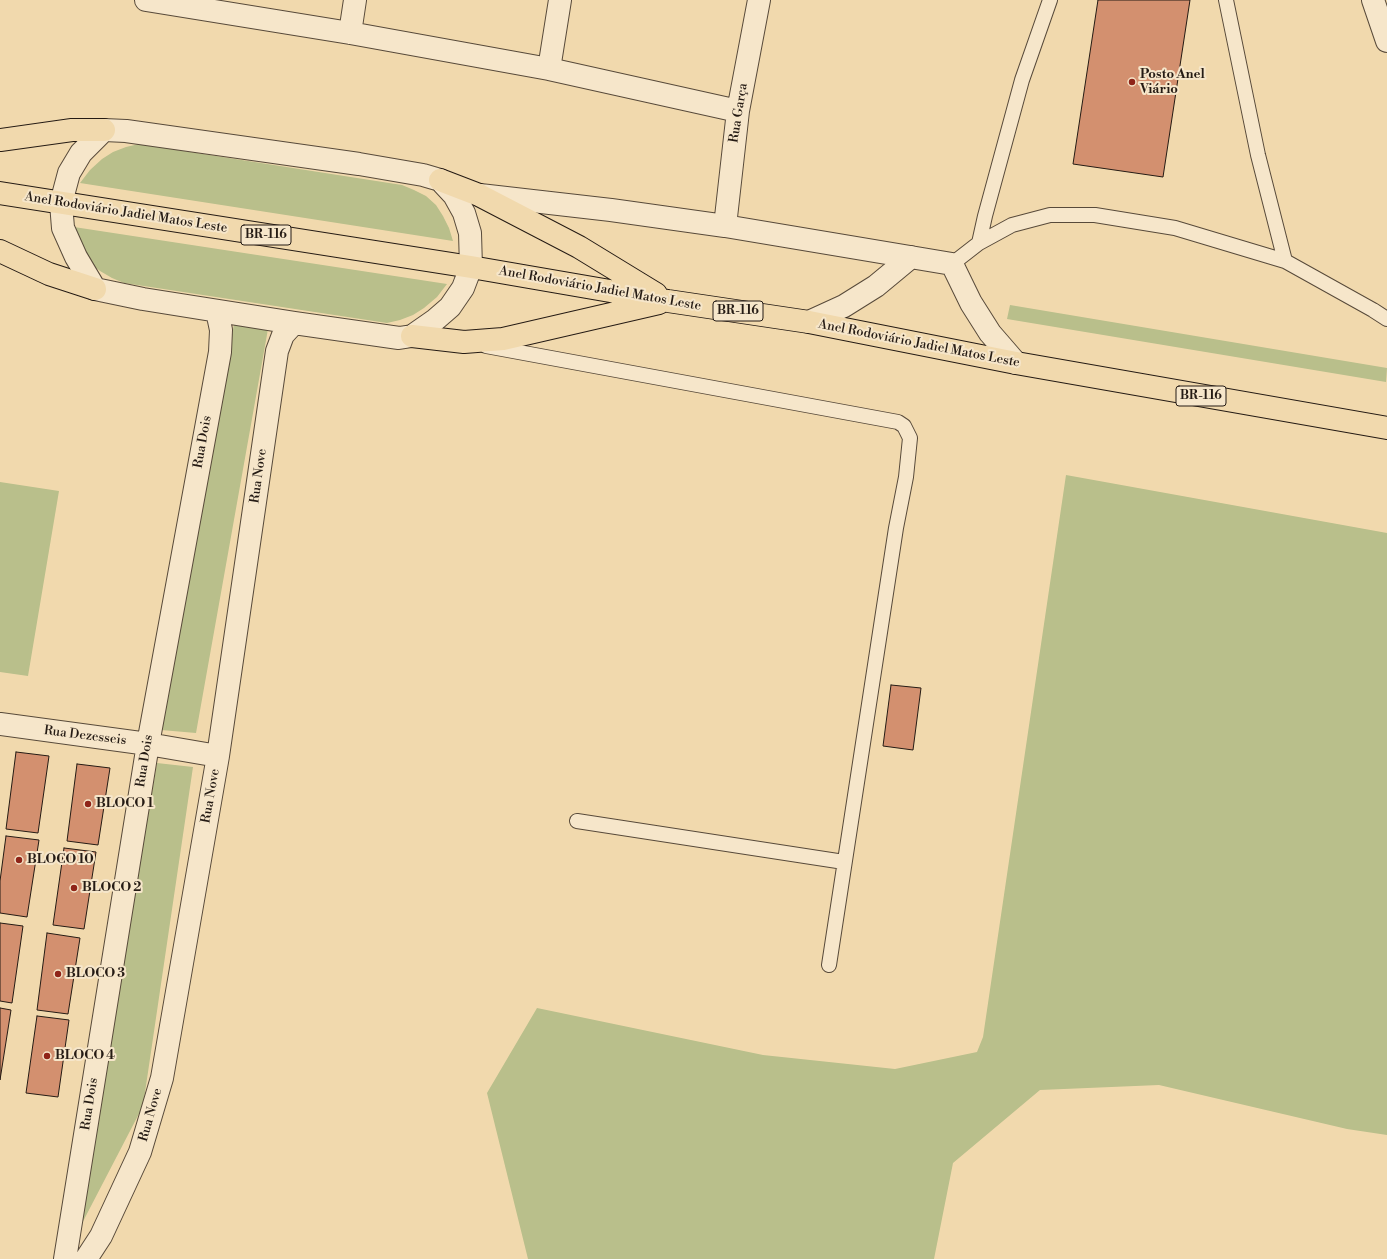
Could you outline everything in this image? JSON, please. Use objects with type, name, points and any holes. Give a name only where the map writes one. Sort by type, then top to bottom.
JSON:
[{"type":"highway","points":[[0,140],[72,130],[104,130]]},
{"type":"highway","points":[[440,180],[479,195],[579,247],[668,301]]},
{"type":"highway","name":"Anel Rodoviário Jadiel Matos Leste","points":[[0,193],[471,267],[668,301],[809,322],[1016,363],[1387,428]]},
{"type":"highway","points":[[0,251],[49,274],[95,289]]},
{"type":"highway","points":[[412,336],[464,342],[503,339],[668,301]]},
{"type":"street","points":[[146,0],[350,33],[549,69],[738,112]]},
{"type":"street","points":[[350,33],[355,0]]},
{"type":"street","points":[[549,69],[560,0]]},
{"type":"street","name":"Rua Garça","points":[[724,226],[738,112],[759,0]]},
{"type":"street","points":[[1373,0],[1387,41]]},
{"type":"street","points":[[104,130],[134,132],[359,164],[423,175],[440,180],[454,195],[464,213],[470,232],[471,267],[463,288],[450,306],[435,320],[412,336],[399,338],[143,300],[95,289],[76,257],[63,228],[61,203],[69,173],[82,153],[104,130]]},
{"type":"street","points":[[479,195],[611,210],[724,226],[952,264],[971,303],[990,333],[1016,363]]},
{"type":"street","points":[[809,322],[844,306],[876,286],[911,257]]},
{"type":"street","name":"Rua Dois","points":[[65,1259],[148,744],[220,352],[221,330],[217,311]]},
{"type":"street","name":"Rua Nove","points":[[86,1259],[101,1236],[140,1152],[162,1078],[218,756],[277,352],[283,335],[294,323]]},
{"type":"street","name":"Rua Dezesseis","points":[[0,724],[148,744],[218,756]]},
{"type":"lane","points":[[979,243],[1022,80],[1050,0]]},
{"type":"lane","points":[[1226,0],[1258,155],[1285,261]]},
{"type":"lane","points":[[952,264],[979,243],[1012,225],[1050,215],[1096,214],[1175,228],[1285,261],[1387,319]]},
{"type":"lane","points":[[464,342],[898,422],[904,426],[910,438],[906,477],[896,528],[829,965]]},
{"type":"lane","points":[[577,820],[844,862]]},
{"type":"green space","points":[[139,144],[402,185],[426,196],[436,205],[449,228],[453,241],[80,183],[90,170],[102,159],[113,152]]},
{"type":"green space","points":[[74,227],[447,284],[437,297],[424,308],[413,315],[387,323],[124,283],[100,271],[90,263]]},
{"type":"green space","points":[[1010,305],[1387,368],[1386,382],[1007,319]]},
{"type":"green space","points":[[234,324],[268,329],[196,733],[161,730]]},
{"type":"green space","points":[[1066,475],[1387,533],[1387,1135],[1347,1129],[1159,1085],[1040,1090],[953,1163],[934,1259],[528,1259],[487,1093],[537,1008],[763,1055],[895,1069],[977,1052],[983,1037]]},
{"type":"green space","points":[[0,482],[59,491],[28,676],[0,672]]},
{"type":"green space","points":[[157,763],[193,767],[143,1106],[77,1233]]},
{"type":"building","name":"Posto Anel Viário","points":[[1098,0],[1190,0],[1163,177],[1073,164]]},
{"type":"building","points":[[891,685],[921,688],[913,750],[883,746]]},
{"type":"building","points":[[16,752],[49,756],[38,833],[6,829]]},
{"type":"building","name":"BLOCO 1","points":[[77,764],[110,768],[98,845],[67,841]]},
{"type":"building","name":"BLOCO 10","points":[[6,836],[39,840],[27,917],[0,913],[0,881]]},
{"type":"building","name":"BLOCO 2","points":[[64,848],[96,852],[84,929],[53,925]]},
{"type":"building","points":[[0,923],[23,926],[12,1003],[0,1001]]},
{"type":"building","name":"BLOCO 3","points":[[47,933],[80,938],[68,1014],[37,1010]]},
{"type":"building","points":[[0,1008],[11,1010],[0,1080]]},
{"type":"building","name":"BLOCO 4","points":[[37,1016],[69,1020],[58,1097],[26,1093]]},
{"type":"place","name":"Posto Anel Viário","points":[[1132,82]]},
{"type":"place","name":"BLOCO 1","points":[[88,804]]},
{"type":"place","name":"BLOCO 10","points":[[19,860]]},
{"type":"place","name":"BLOCO 2","points":[[74,888]]},
{"type":"place","name":"BLOCO 3","points":[[58,974]]},
{"type":"place","name":"BLOCO 4","points":[[47,1056]]}]
